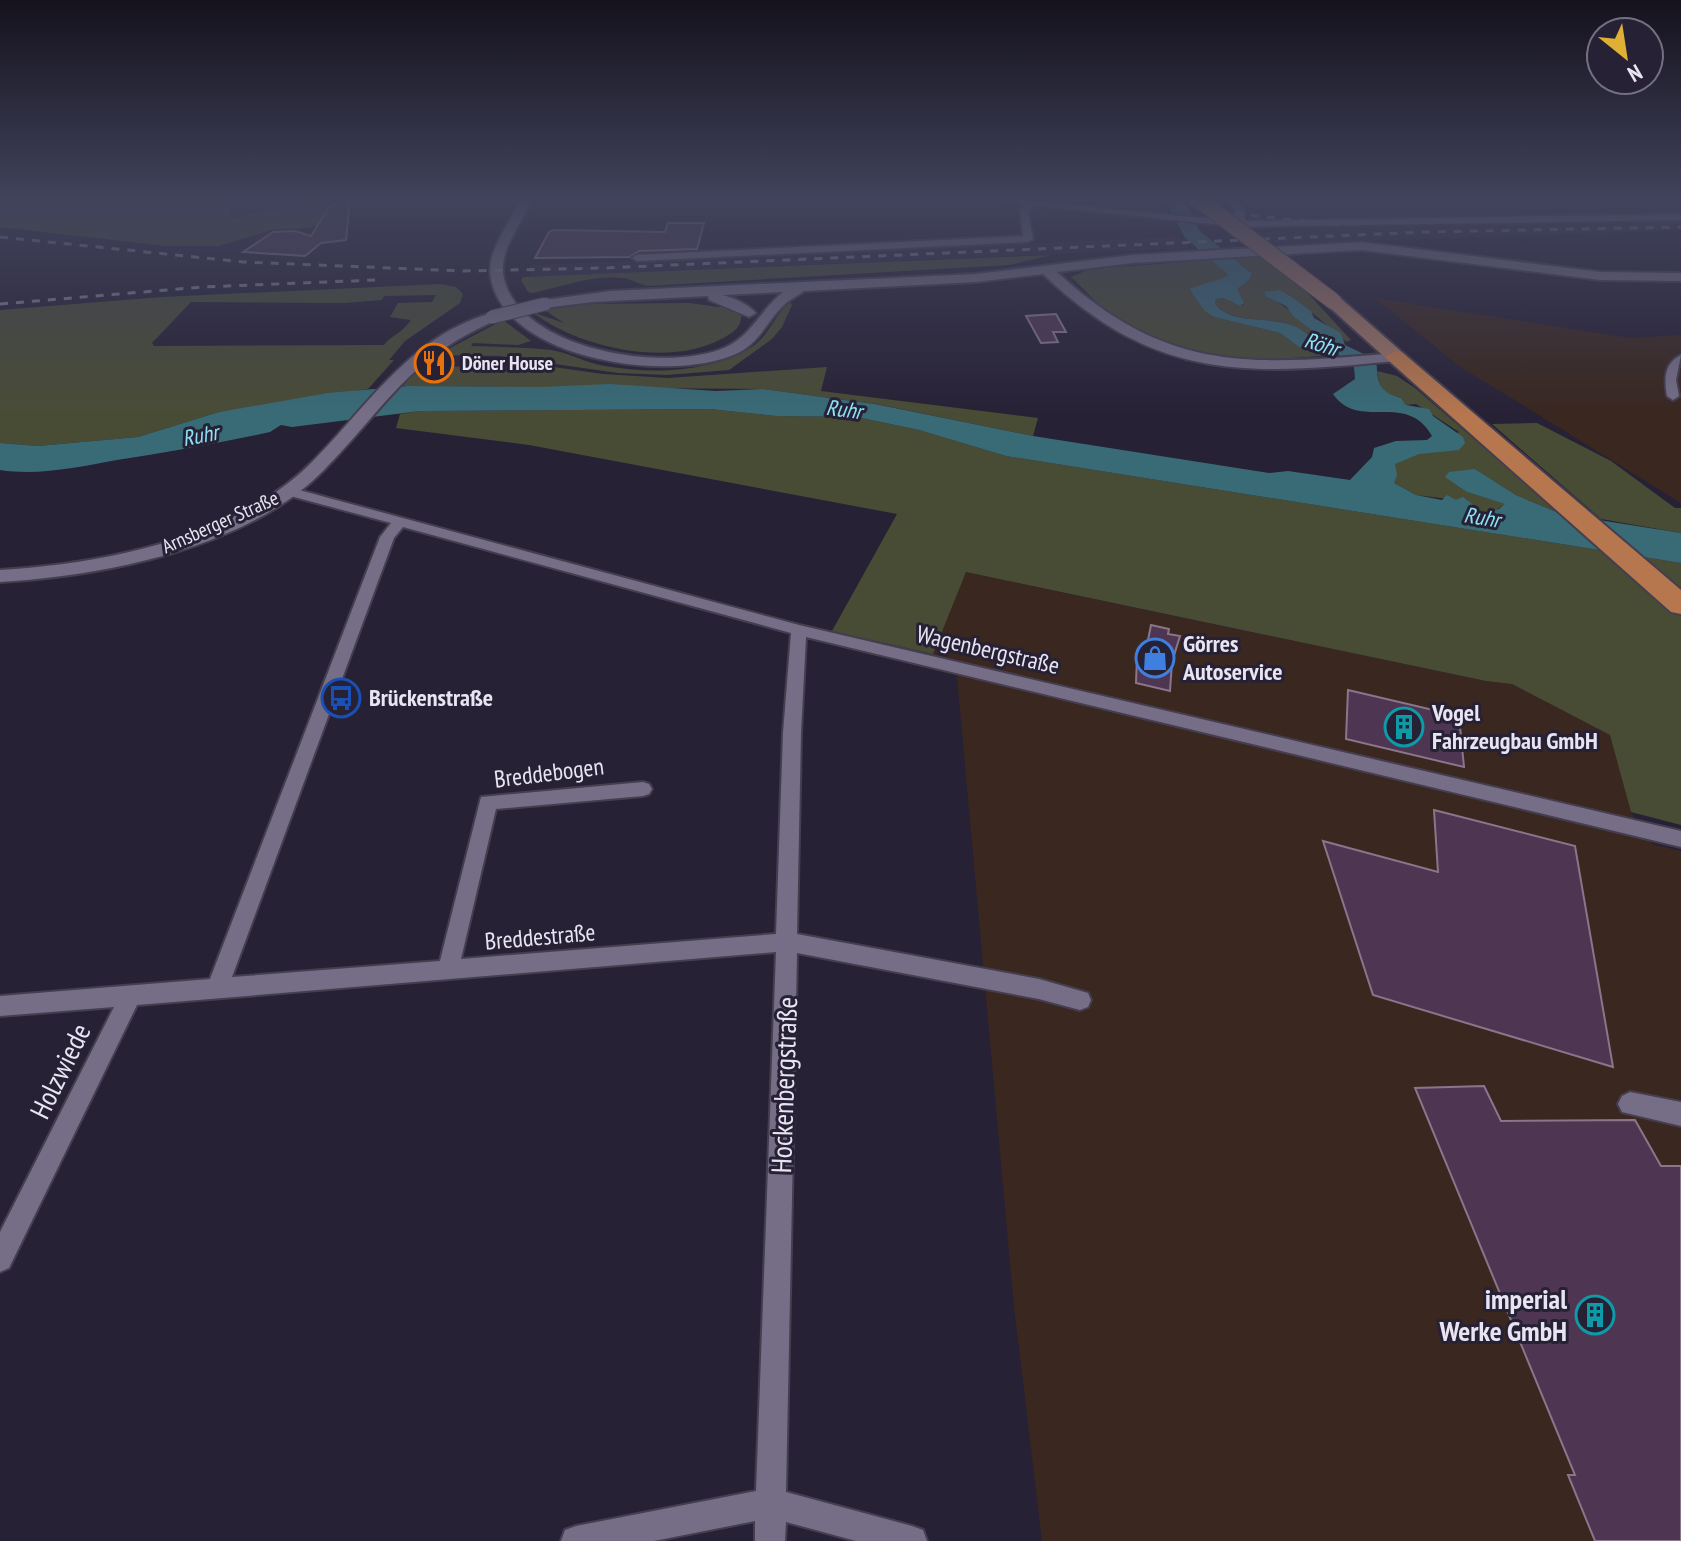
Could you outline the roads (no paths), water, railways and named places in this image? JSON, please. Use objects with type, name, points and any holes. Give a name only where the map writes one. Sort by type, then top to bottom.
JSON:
[{"type":"highway","points":[[1396,357],[1681,605]]},
{"type":"main road","points":[[1295,271],[1396,357]]},
{"type":"street","points":[[498,271],[497,280],[510,304],[534,326],[590,351],[642,363],[702,359],[747,342],[760,331],[779,299],[808,287]]},
{"type":"street","points":[[756,288],[1003,271]]},
{"type":"street","points":[[756,288],[976,278],[1025,271]]},
{"type":"street","points":[[1049,271],[1111,322],[1141,340],[1208,360],[1273,365],[1396,357]]},
{"type":"street","points":[[1561,271],[1601,276],[1681,277]]},
{"type":"street","points":[[590,351],[653,355],[699,351],[736,335],[748,322],[756,288]]},
{"type":"street","points":[[756,288],[768,316]]},
{"type":"street","name":"Arnsberger Straße","points":[[594,298],[683,295],[756,288]]},
{"type":"street","name":"Arnsberger Straße","points":[[0,576],[63,572],[138,556],[201,535],[288,491],[315,469],[407,366],[436,342],[492,317],[545,304],[634,291],[756,288]]},
{"type":"street","name":"Arnsberger Straße","points":[[683,295],[725,300],[749,313]]},
{"type":"street","points":[[1352,361],[1363,351],[1370,335]]},
{"type":"street","points":[[1673,396],[1669,378],[1673,366],[1681,358]]},
{"type":"street","name":"Wagenbergstraße","points":[[288,491],[799,630],[1681,839]]},
{"type":"street","points":[[217,988],[387,537],[399,523]]},
{"type":"street","name":"Hockenbergstraße","points":[[770,1541],[792,733],[799,630]]},
{"type":"street","name":"Breddebogen","points":[[448,971],[488,802],[643,789]]},
{"type":"street","name":"Breddestraße","points":[[0,1006],[788,942],[962,974],[1080,1000]]},
{"type":"street","name":"Holzwiede","points":[[0,1259],[131,995]]},
{"type":"street","points":[[1630,1104],[1681,1114]]},
{"type":"street","points":[[576,1541],[771,1503],[912,1541]]},
{"type":"water","name":"Ruhr","points":[[1225,271],[1252,273],[1250,279],[1237,289],[1244,303],[1240,306],[1224,298],[1216,299],[1215,304],[1222,311],[1241,318],[1283,322],[1316,339],[1325,340],[1293,316],[1286,306],[1267,297],[1264,292],[1280,290],[1311,311],[1314,318],[1341,333],[1345,345],[1366,355],[1377,366],[1378,378],[1386,391],[1401,398],[1406,405],[1429,409],[1433,416],[1463,437],[1465,443],[1459,450],[1419,454],[1395,464],[1397,475],[1394,483],[1416,495],[1442,500],[1447,495],[1456,500],[1463,497],[1482,512],[1499,509],[1505,504],[1467,492],[1445,477],[1449,472],[1475,469],[1516,495],[1561,514],[1681,533],[1681,563],[1006,456],[919,430],[857,417],[776,416],[710,409],[420,411],[292,427],[281,425],[270,432],[251,436],[73,468],[29,472],[0,470],[0,443],[38,446],[138,437],[219,412],[328,393],[408,386],[610,384],[716,391],[763,389],[875,404],[1033,436],[1269,473],[1288,471],[1350,480],[1372,457],[1374,448],[1396,441],[1427,440],[1432,436],[1409,415],[1356,410],[1344,405],[1333,394],[1355,379],[1354,367],[1333,350],[1299,347],[1280,333],[1214,317],[1205,311],[1189,289],[1229,276]]},
{"type":"waterway","name":"Röhr","points":[[1232,283],[1240,274],[1236,271]]},
{"type":"railway","points":[[462,271],[468,271]]},
{"type":"railway","points":[[0,304],[202,287],[375,280]]},
{"type":"place","name":"Döner House","points":[[434,363]]},
{"type":"place","name":"Görres Autoservice","points":[[1155,658]]},
{"type":"place","name":"Brückenstraße","points":[[341,698]]},
{"type":"place","name":"Vogel Fahrzeugbau GmbH","points":[[1404,727]]},
{"type":"place","name":"imperial Werke GmbH","points":[[1595,1315]]}]
